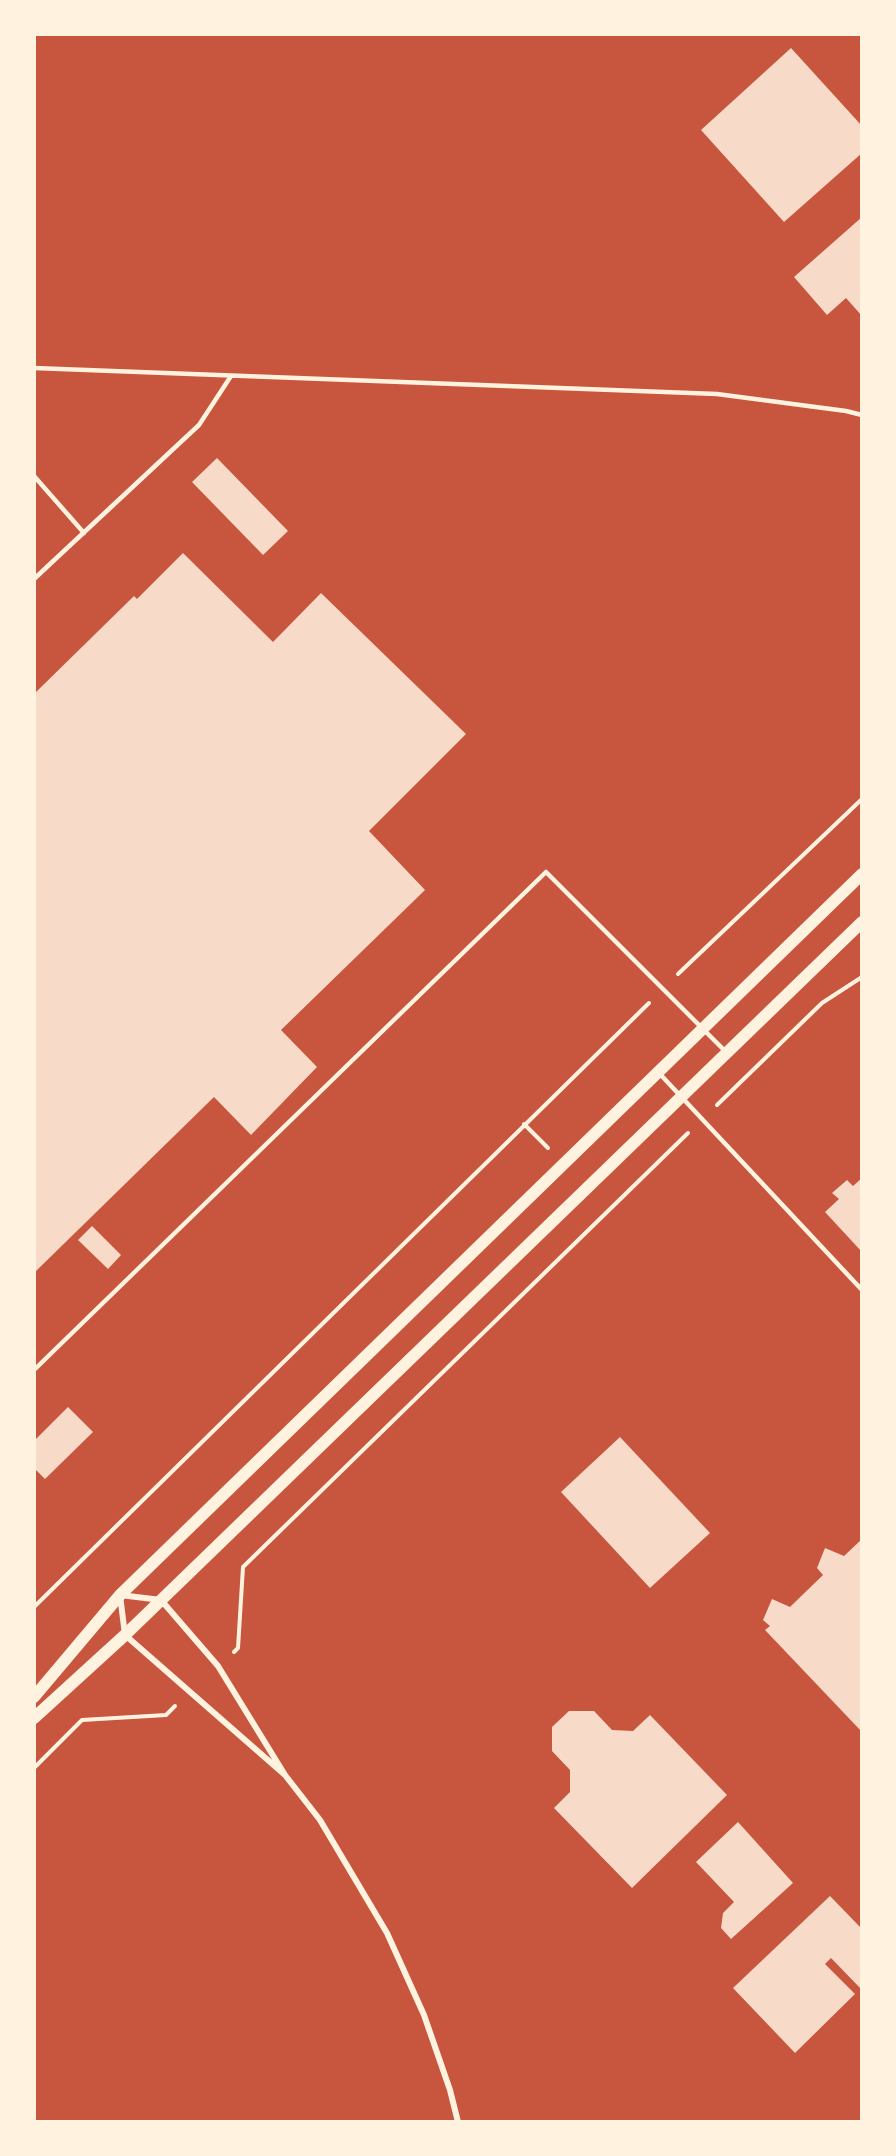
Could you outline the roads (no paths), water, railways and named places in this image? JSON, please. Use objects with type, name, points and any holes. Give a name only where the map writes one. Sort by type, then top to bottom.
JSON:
[{"type":"main road","points":[[34,1697],[120,1595],[701,1027],[861,874]]},
{"type":"main road","points":[[34,1718],[125,1635],[861,922]]},
{"type":"street","points":[[285,1775],[125,1635],[120,1595],[161,1600],[218,1666],[285,1775],[320,1820],[387,1933],[424,2016],[450,2090],[458,2121]]},
{"type":"lane","points":[[34,368],[717,393],[861,415]]},
{"type":"lane","points":[[34,579],[199,425],[231,375]]},
{"type":"lane","points":[[34,476],[84,533]]},
{"type":"lane","points":[[34,1370],[546,872],[726,1052]]},
{"type":"lane","points":[[657,1071],[861,1290]]}]
